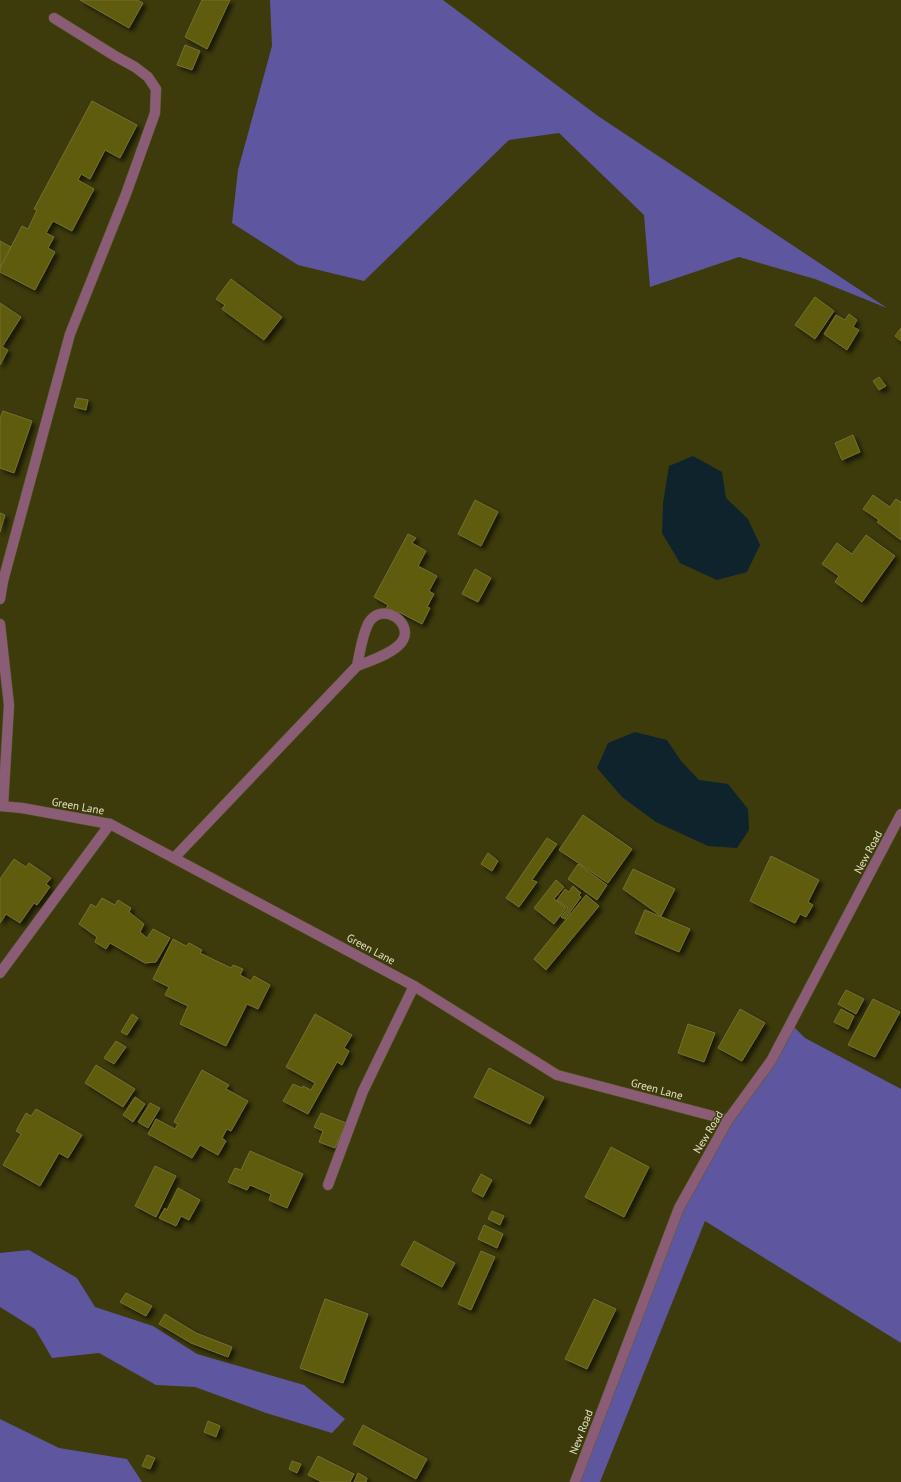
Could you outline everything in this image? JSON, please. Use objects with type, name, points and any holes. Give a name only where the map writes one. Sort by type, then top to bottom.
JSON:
[{"type":"street","points":[[0,599],[3,581],[70,334],[126,194],[154,113],[156,89],[148,77],[135,67],[54,18]]},
{"type":"street","points":[[174,858],[357,666],[397,647],[404,640],[405,631],[400,621],[392,615],[384,613],[377,615],[369,623],[357,666]]},
{"type":"street","points":[[0,624],[9,705],[1,806]]},
{"type":"street","name":"Green Lane","points":[[1,806],[22,808],[110,824],[414,986],[557,1075],[728,1120]]},
{"type":"street","name":"New Road","points":[[575,1482],[678,1208],[728,1120],[771,1061],[901,814]]},
{"type":"street","points":[[0,973],[110,824]]},
{"type":"street","points":[[328,1185],[363,1091],[414,986]]},
{"type":"shaded area","points":[[270,0],[443,0],[598,116],[887,308],[815,279],[739,257],[650,287],[644,215],[559,133],[509,140],[364,281],[298,265],[232,223],[238,170],[272,46]]},
{"type":"shaded area","points":[[791,1024],[805,1038],[901,1089],[901,1343],[705,1221],[600,1482],[575,1482],[679,1208]]},
{"type":"shaded area","points":[[29,1250],[77,1278],[95,1307],[153,1326],[197,1354],[304,1385],[345,1419],[332,1433],[266,1413],[195,1387],[156,1385],[99,1353],[52,1358],[35,1329],[0,1307],[0,1253]]},
{"type":"shaded area","points":[[0,1419],[59,1448],[127,1459],[142,1482],[0,1482]]},
{"type":"water","points":[[693,456],[722,472],[726,498],[748,519],[760,545],[747,572],[717,580],[680,563],[662,533],[663,503],[669,466]]},
{"type":"water","points":[[635,732],[667,740],[681,761],[699,780],[728,784],[748,809],[749,830],[737,848],[708,846],[656,822],[622,797],[597,768],[608,743]]},
{"type":"building","points":[[80,0],[137,0],[143,3],[129,28]]},
{"type":"building","points":[[202,0],[230,0],[207,49],[185,37]]},
{"type":"building","points":[[185,45],[200,51],[192,70],[177,65]]},
{"type":"building","points":[[92,101],[137,125],[120,158],[105,150],[90,179],[81,174],[78,180],[94,189],[72,231],[53,221],[46,233],[54,237],[48,248],[55,252],[35,290],[0,272],[0,268],[22,226],[28,229],[37,210],[34,209]]},
{"type":"building","points":[[0,241],[11,247],[0,268]]},
{"type":"building","points":[[231,279],[282,317],[264,340],[222,309],[225,305],[216,299]]},
{"type":"building","points":[[815,297],[834,311],[815,339],[795,325]]},
{"type":"building","points":[[0,303],[21,317],[2,347],[8,350],[0,365]]},
{"type":"building","points":[[849,314],[857,320],[853,327],[859,330],[847,350],[824,334],[836,315],[845,320]]},
{"type":"building","points":[[901,328],[901,341],[895,336]]},
{"type":"building","points":[[879,377],[886,386],[879,390],[873,381]]},
{"type":"building","points":[[77,398],[88,400],[86,410],[74,407]]},
{"type":"building","points":[[3,411],[32,421],[14,473],[0,468],[0,418]]},
{"type":"building","points":[[853,435],[860,452],[842,460],[835,443]]},
{"type":"building","points":[[873,495],[890,507],[896,499],[901,502],[901,540],[877,522],[879,520],[863,509]]},
{"type":"building","points":[[475,500],[498,512],[481,546],[458,534]]},
{"type":"building","points":[[0,513],[5,515],[0,532]]},
{"type":"building","points":[[408,534],[416,538],[412,543],[426,551],[418,566],[437,576],[429,591],[434,594],[427,607],[430,608],[422,624],[399,612],[397,615],[386,609],[388,605],[374,597]]},
{"type":"building","points":[[866,535],[895,556],[862,602],[835,582],[839,576],[822,564],[837,543],[852,554]]},
{"type":"building","points":[[475,569],[491,578],[478,602],[462,594]]},
{"type":"building","points":[[583,815],[632,849],[608,883],[559,850]]},
{"type":"building","points":[[547,838],[557,844],[532,880],[537,882],[519,907],[506,898]]},
{"type":"building","points":[[488,853],[498,861],[492,871],[481,864]]},
{"type":"building","points":[[771,856],[819,880],[808,902],[813,905],[806,917],[800,914],[795,923],[750,901]]},
{"type":"building","points":[[14,859],[26,867],[29,863],[51,878],[46,884],[50,887],[37,905],[34,903],[20,923],[6,914],[0,923],[0,879]]},
{"type":"building","points":[[578,864],[607,885],[597,900],[568,879]]},
{"type":"building","points":[[633,869],[675,889],[661,916],[623,889]]},
{"type":"building","points":[[556,880],[564,887],[554,899],[566,908],[554,924],[534,908]]},
{"type":"building","points":[[573,886],[581,893],[579,895],[581,897],[565,919],[561,917],[568,908],[557,900],[565,889],[569,892]]},
{"type":"building","points":[[586,895],[599,906],[546,970],[534,959]]},
{"type":"building","points":[[102,898],[115,905],[118,900],[131,908],[129,912],[144,924],[140,932],[147,938],[153,929],[170,938],[156,962],[145,963],[110,943],[106,949],[95,942],[97,937],[79,924],[91,904],[96,907]]},
{"type":"building","points":[[645,910],[690,929],[679,952],[635,933]]},
{"type":"building","points":[[173,939],[186,946],[189,943],[202,950],[200,953],[231,968],[233,965],[243,969],[240,975],[251,981],[254,976],[270,985],[258,1009],[247,1004],[226,1046],[180,1024],[188,1006],[165,995],[169,987],[153,979]]},
{"type":"building","points":[[846,990],[864,999],[856,1014],[838,1004]]},
{"type":"building","points":[[873,999],[900,1012],[875,1057],[848,1045]]},
{"type":"building","points":[[740,1009],[765,1023],[742,1061],[718,1048]]},
{"type":"building","points":[[841,1009],[854,1016],[848,1029],[834,1022]]},
{"type":"building","points":[[132,1014],[138,1018],[127,1035],[121,1032]]},
{"type":"building","points":[[315,1014],[352,1035],[344,1048],[349,1051],[342,1065],[337,1062],[308,1114],[283,1101],[293,1084],[302,1088],[303,1086],[311,1090],[315,1083],[286,1067]]},
{"type":"building","points":[[688,1024],[715,1033],[704,1062],[678,1053]]},
{"type":"building","points":[[116,1041],[126,1047],[114,1064],[104,1058]]},
{"type":"building","points":[[96,1065],[135,1089],[123,1107],[85,1083]]},
{"type":"building","points":[[489,1068],[544,1097],[530,1124],[474,1097]]},
{"type":"building","points":[[202,1070],[229,1085],[226,1089],[248,1101],[231,1131],[227,1129],[222,1138],[226,1141],[218,1155],[200,1145],[192,1158],[148,1134],[156,1119],[175,1129],[178,1124],[174,1122]]},
{"type":"building","points":[[135,1097],[145,1104],[133,1122],[123,1115]]},
{"type":"building","points":[[150,1103],[160,1108],[148,1128],[138,1122]]},
{"type":"building","points":[[36,1109],[82,1135],[68,1158],[59,1153],[40,1186],[3,1165],[21,1134],[16,1131],[26,1113],[31,1116]]},
{"type":"building","points":[[321,1113],[346,1123],[335,1148],[319,1142],[323,1131],[314,1127]]},
{"type":"building","points":[[611,1147],[649,1167],[624,1217],[585,1197]]},
{"type":"building","points":[[250,1151],[303,1174],[287,1208],[269,1200],[271,1194],[250,1185],[247,1190],[228,1182],[235,1168],[241,1170]]},
{"type":"building","points":[[155,1166],[176,1176],[156,1217],[135,1206]]},
{"type":"building","points":[[481,1174],[492,1180],[483,1197],[472,1191]]},
{"type":"building","points":[[178,1188],[200,1200],[189,1220],[181,1216],[176,1226],[159,1218],[165,1208],[167,1210]]},
{"type":"building","points":[[492,1211],[504,1216],[500,1225],[488,1219]]},
{"type":"building","points":[[484,1225],[503,1234],[497,1248],[478,1239]]},
{"type":"building","points":[[414,1241],[455,1263],[442,1287],[401,1265]]},
{"type":"building","points":[[481,1251],[495,1257],[471,1310],[458,1304]]},
{"type":"building","points":[[126,1293],[152,1306],[146,1316],[120,1302]]},
{"type":"building","points":[[325,1299],[368,1314],[343,1383],[300,1368]]},
{"type":"building","points":[[594,1299],[616,1309],[587,1369],[565,1359]]},
{"type":"building","points":[[165,1314],[196,1333],[232,1347],[228,1357],[191,1343],[159,1324]]},
{"type":"building","points":[[208,1421],[220,1426],[216,1437],[204,1432]]},
{"type":"building","points":[[363,1425],[427,1459],[416,1479],[353,1444]]},
{"type":"building","points":[[147,1455],[155,1458],[150,1469],[142,1466]]},
{"type":"building","points":[[318,1456],[354,1474],[350,1482],[322,1482],[308,1475]]},
{"type":"building","points":[[292,1461],[301,1464],[297,1473],[289,1469]]},
{"type":"building","points":[[358,1473],[367,1478],[366,1482],[354,1482]]}]
